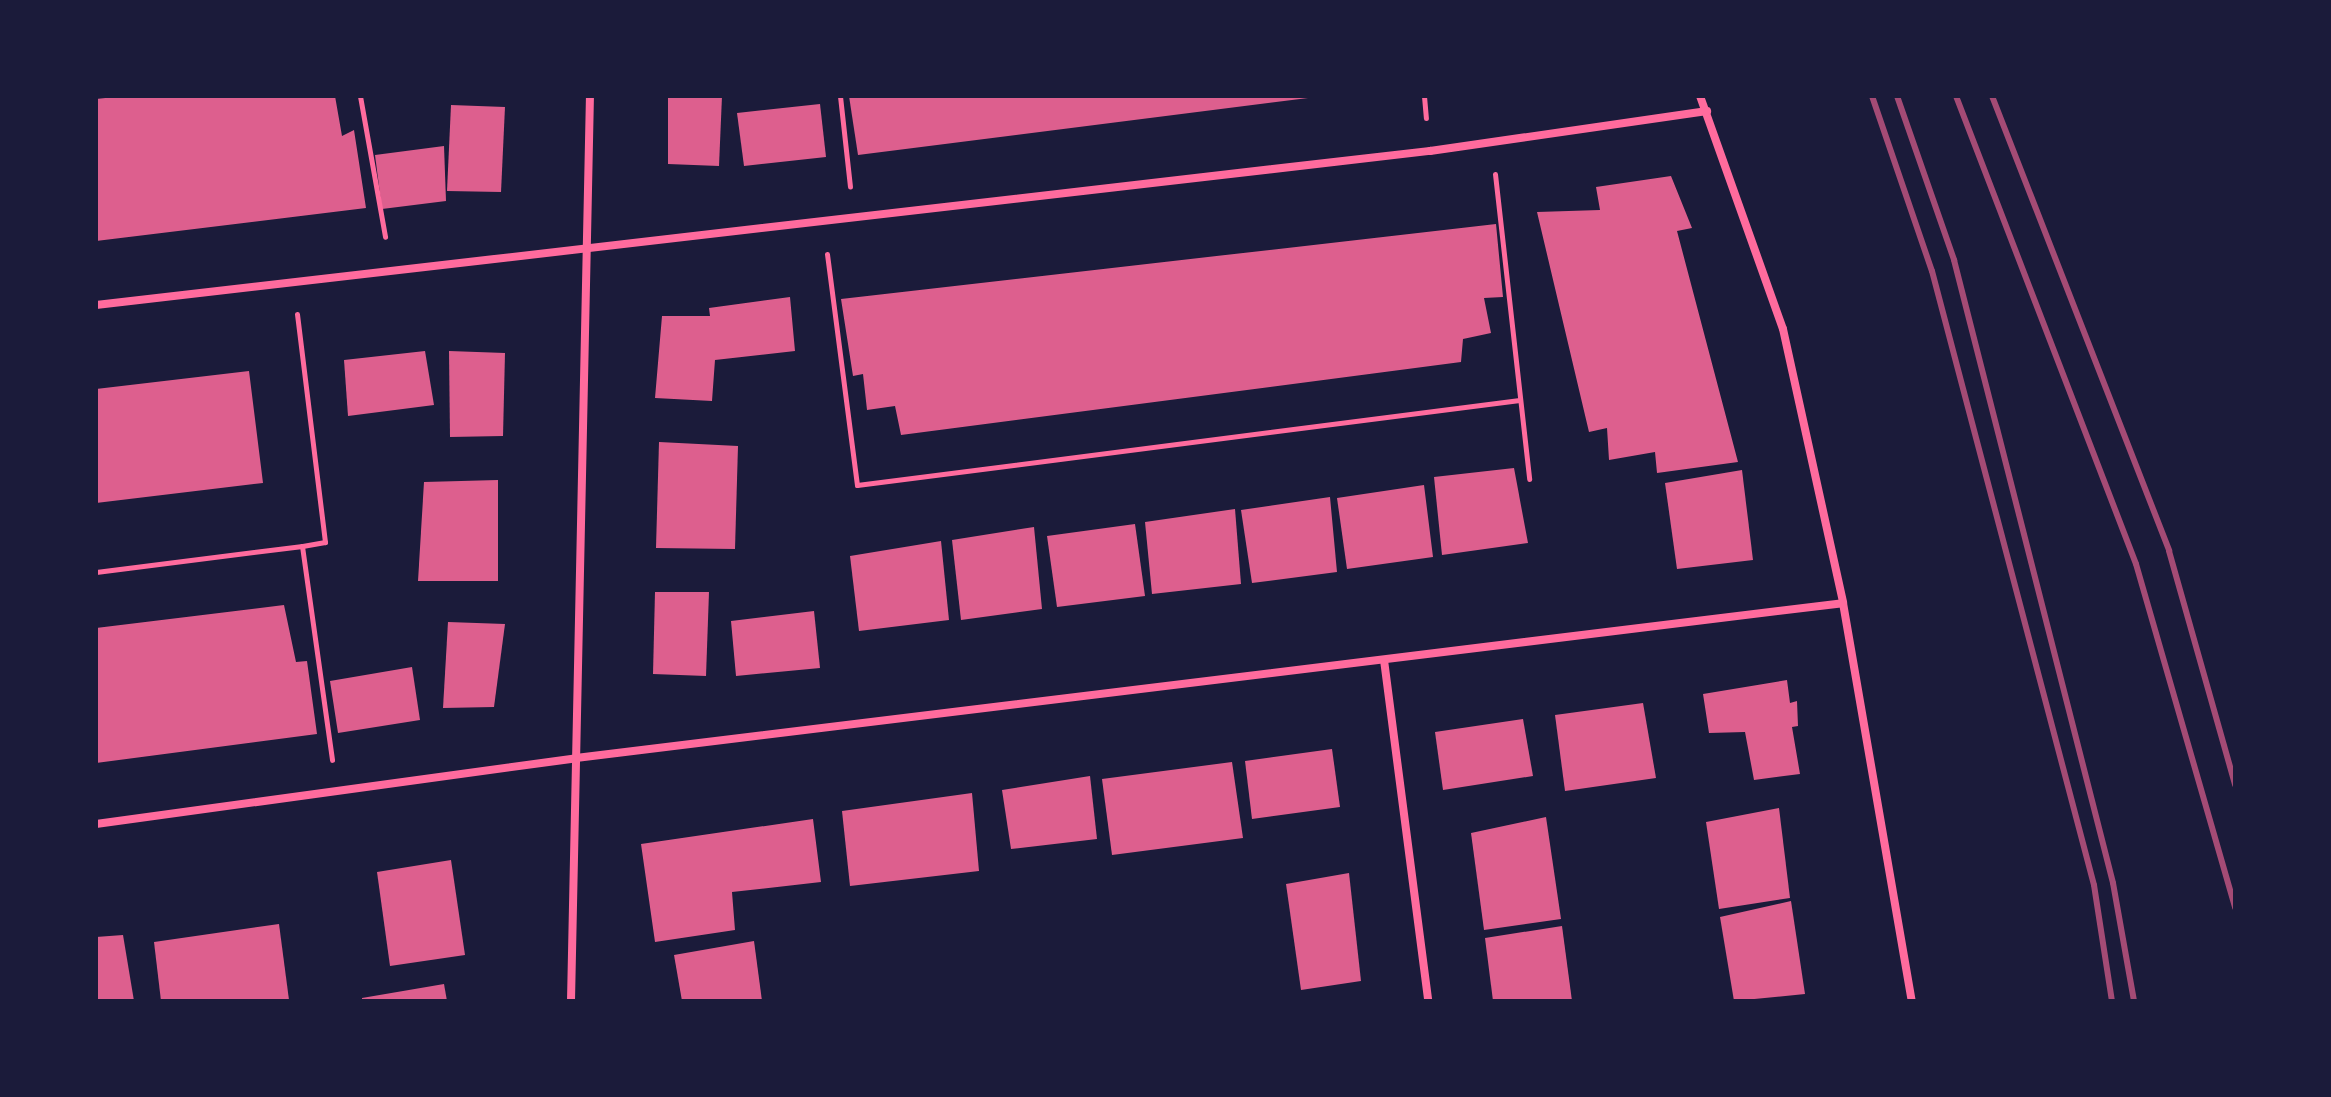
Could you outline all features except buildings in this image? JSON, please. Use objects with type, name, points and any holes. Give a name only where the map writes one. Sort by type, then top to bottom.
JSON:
[{"type":"street","points":[[571,1001],[590,96]]},
{"type":"street","points":[[1700,96],[1783,329],[1843,603],[1912,1001]]},
{"type":"street","points":[[96,305],[587,251],[1492,143],[1707,111]]},
{"type":"street","points":[[96,824],[576,758],[1843,603]]},
{"type":"street","points":[[1384,660],[1428,1001]]},
{"type":"path","points":[[360,96],[391,272]]},
{"type":"path","points":[[840,96],[853,217]]},
{"type":"path","points":[[1492,143],[1529,479]]},
{"type":"path","points":[[822,221],[857,485],[1520,400]]},
{"type":"path","points":[[96,572],[325,542],[293,281]]},
{"type":"path","points":[[302,546],[337,793]]},
{"type":"railway","points":[[1872,96],[1932,271],[2094,885],[2112,1001]]},
{"type":"railway","points":[[1897,96],[1954,260],[2113,883],[2134,1001]]},
{"type":"railway","points":[[1956,96],[2136,564],[2235,908]]},
{"type":"railway","points":[[1992,96],[2169,551],[2235,785]]}]
